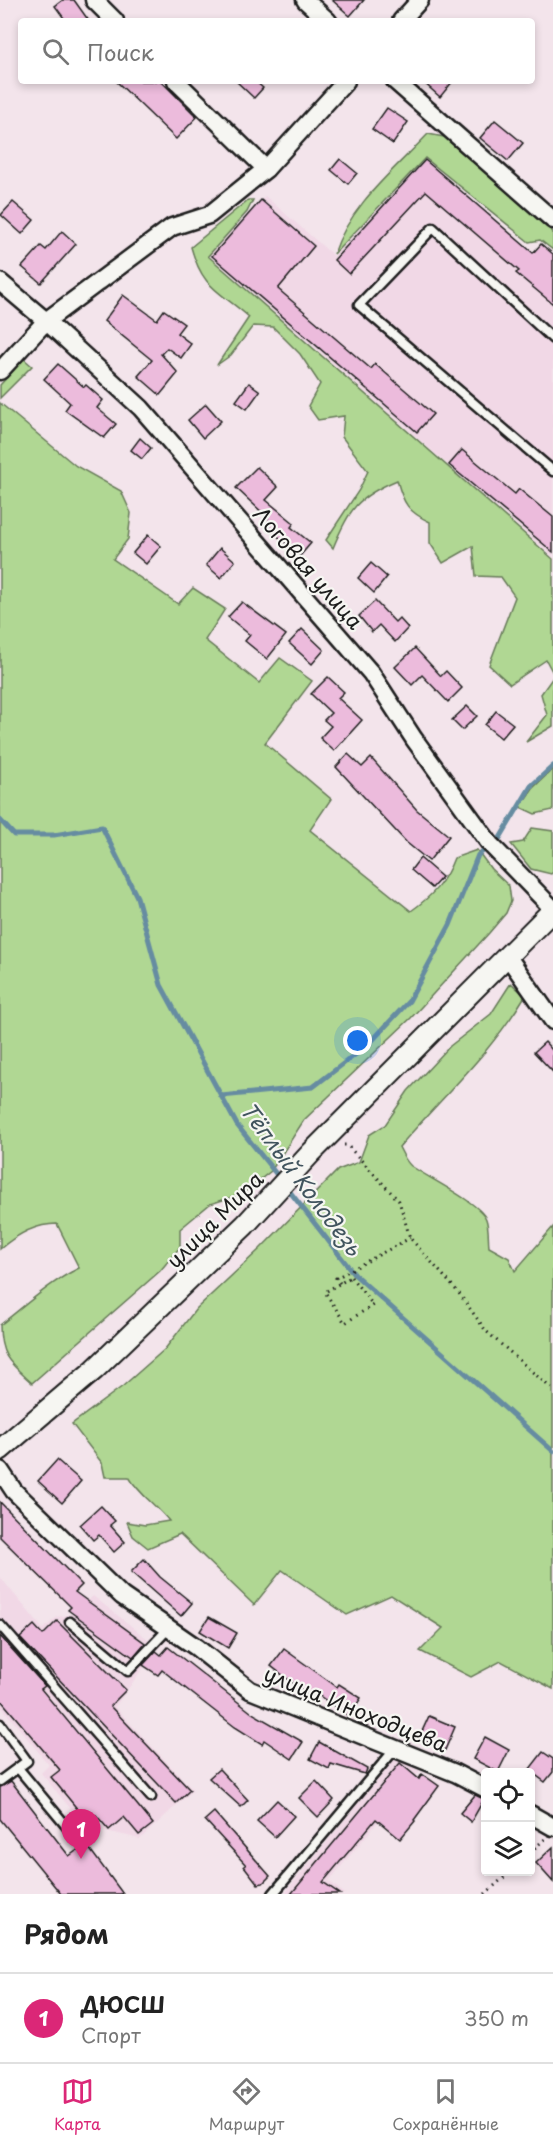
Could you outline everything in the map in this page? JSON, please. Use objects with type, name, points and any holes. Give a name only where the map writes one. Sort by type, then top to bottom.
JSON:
[{"type":"street","points":[[94,0],[112,18]]},
{"type":"street","points":[[305,0],[325,18]]},
{"type":"street","points":[[404,18],[420,0]]},
{"type":"street","points":[[179,84],[266,169]]},
{"type":"street","points":[[0,371],[46,321],[172,226],[209,215],[266,169],[343,84]]},
{"type":"street","points":[[398,84],[553,220]]},
{"type":"street","name":"Логовая улица","points":[[0,282],[141,408],[371,673],[414,739],[490,844],[553,910]]},
{"type":"street","name":"улица Мира","points":[[0,1450],[94,1370],[245,1225],[311,1153],[553,910]]},
{"type":"street","points":[[508,957],[553,1022]]},
{"type":"street","name":"улица Иноходцева","points":[[0,1470],[14,1491],[122,1596],[170,1628],[250,1690],[455,1773],[481,1787]]},
{"type":"street","points":[[535,1816],[553,1827]]},
{"type":"lane","points":[[553,339],[433,228],[359,305],[553,471]]},
{"type":"lane","points":[[70,1622],[128,1671],[170,1628]]},
{"type":"lane","points":[[0,1625],[151,1797]]},
{"type":"lane","points":[[0,1724],[27,1761],[0,1781]]},
{"type":"lane","points":[[273,1894],[396,1749]]},
{"type":"lane","points":[[18,1768],[78,1840]]},
{"type":"path","points":[[328,1137],[336,1145],[347,1145],[399,1201],[410,1238],[458,1292],[486,1331],[553,1390]]},
{"type":"path","points":[[340,1283],[336,1278],[410,1238]]},
{"type":"path","points":[[351,1276],[373,1305],[345,1323],[325,1292],[340,1283],[351,1276]]},
{"type":"path","points":[[535,1848],[553,1832]]},
{"type":"path","points":[[485,1894],[505,1876]]},
{"type":"shaded area","points":[[425,159],[553,270],[553,557],[209,255],[265,196],[334,256]]},
{"type":"shaded area","points":[[0,1577],[43,1629],[57,1617],[73,1614],[93,1596],[158,1647],[115,1707],[193,1790],[140,1839],[85,1826],[41,1773],[49,1765],[0,1705]]},
{"type":"shaded area","points":[[395,1759],[420,1771],[329,1881],[345,1894],[284,1894]]},
{"type":"green space","points":[[428,134],[444,137],[553,232],[553,250],[540,240],[529,242],[425,158],[334,254],[341,236],[362,204]]},
{"type":"green space","points":[[248,200],[253,200],[247,212],[208,256],[553,559],[553,673],[546,660],[510,684],[489,665],[515,597],[501,577],[476,576],[473,546],[443,563],[430,543],[430,522],[411,510],[402,495],[397,480],[372,492],[356,506],[344,523],[333,548],[326,540],[359,490],[368,471],[342,437],[344,416],[318,420],[308,406],[320,384],[300,354],[273,327],[253,326],[231,355],[217,365],[249,317],[207,281],[191,247]]},
{"type":"green space","points":[[24,359],[32,366],[0,398],[0,385]]},
{"type":"green space","points":[[0,403],[76,466],[121,491],[131,513],[128,539],[113,559],[178,604],[193,588],[225,609],[205,640],[259,683],[280,658],[312,681],[265,743],[331,799],[310,830],[411,911],[437,888],[454,858],[477,850],[491,869],[509,886],[511,901],[506,913],[489,933],[411,1018],[304,1120],[271,1171],[242,1194],[210,1204],[180,1229],[180,1247],[160,1271],[32,1383],[4,1352],[0,1325],[48,1287],[79,1268],[57,1224],[26,1231],[0,1249]]},
{"type":"green space","points":[[553,677],[553,726],[526,742],[547,715],[541,694]]},
{"type":"green space","points":[[553,769],[553,810],[535,814],[520,807],[533,788]]},
{"type":"green space","points":[[532,828],[553,831],[553,872],[551,874],[531,869],[511,844],[523,842]]},
{"type":"green space","points":[[511,983],[525,996],[512,1017],[482,1056],[399,1147],[411,1166],[464,1198],[482,1213],[487,1222],[489,1247],[509,1258],[515,1271],[553,1227],[553,1689],[501,1661],[471,1677],[420,1651],[443,1628],[391,1595],[347,1615],[282,1570],[254,1605],[180,1534],[148,1548],[133,1536],[127,1522],[145,1525],[169,1521],[129,1477],[105,1477],[102,1463],[72,1424],[123,1386],[165,1349],[196,1309],[260,1249],[338,1170],[359,1162],[369,1135],[385,1125],[408,1091],[450,1046],[491,1014]]},
{"type":"building","points":[[63,0],[74,0],[87,18],[64,18],[55,6]]},
{"type":"building","points":[[332,0],[364,0],[350,16]]},
{"type":"building","points":[[119,84],[164,84],[197,117],[176,139]]},
{"type":"building","points":[[239,84],[258,84],[263,88],[254,98]]},
{"type":"building","points":[[425,84],[451,84],[440,97]]},
{"type":"building","points":[[387,108],[408,122],[393,144],[372,129]]},
{"type":"building","points":[[495,120],[523,143],[508,161],[480,138]]},
{"type":"building","points":[[340,159],[357,173],[348,184],[331,170]]},
{"type":"building","points":[[425,160],[533,253],[541,244],[553,254],[553,304],[516,273],[519,271],[426,191],[349,274],[334,260]]},
{"type":"building","points":[[261,200],[314,246],[278,289],[371,369],[375,364],[433,414],[417,432],[212,256]]},
{"type":"building","points":[[13,202],[34,220],[22,234],[1,215]]},
{"type":"building","points":[[62,231],[76,244],[41,283],[22,267],[41,246],[46,250]]},
{"type":"building","points":[[123,295],[157,320],[164,310],[184,324],[177,333],[191,344],[181,358],[167,348],[161,354],[178,373],[160,395],[138,376],[152,360],[104,321]]},
{"type":"building","points":[[58,364],[103,400],[97,408],[116,424],[104,438],[65,410],[70,403],[44,379]]},
{"type":"building","points":[[249,383],[260,391],[247,409],[236,401]]},
{"type":"building","points":[[206,404],[221,421],[203,438],[188,420]]},
{"type":"building","points":[[140,438],[151,448],[142,459],[131,450]]},
{"type":"building","points":[[462,450],[515,494],[519,489],[553,517],[553,552],[449,465]]},
{"type":"building","points":[[257,467],[278,487],[266,500],[294,523],[291,527],[311,543],[300,556],[263,523],[268,518],[236,488]]},
{"type":"building","points":[[148,535],[161,546],[146,564],[133,553]]},
{"type":"building","points":[[220,548],[235,561],[221,578],[206,565]]},
{"type":"building","points":[[371,563],[387,577],[374,593],[358,578]]},
{"type":"building","points":[[375,601],[395,622],[399,618],[408,628],[395,642],[379,625],[372,632],[359,616]]},
{"type":"building","points":[[242,602],[286,635],[267,659],[245,641],[250,635],[228,617]]},
{"type":"building","points":[[302,629],[324,650],[312,664],[289,643]]},
{"type":"building","points":[[415,648],[441,676],[446,671],[462,688],[448,702],[422,675],[412,685],[395,667]]},
{"type":"building","points":[[328,677],[344,692],[338,698],[362,720],[334,751],[320,738],[331,726],[324,720],[331,713],[311,694]]},
{"type":"building","points":[[467,706],[477,716],[462,730],[452,720]]},
{"type":"building","points":[[496,711],[513,724],[501,738],[485,725]]},
{"type":"building","points":[[348,754],[362,767],[371,758],[417,810],[449,836],[429,861],[407,843],[336,767]]},
{"type":"building","points":[[420,858],[442,877],[432,888],[411,870]]},
{"type":"building","points":[[545,1042],[553,1051],[553,1072],[534,1052]]},
{"type":"building","points":[[57,1460],[81,1481],[62,1503],[38,1481]]},
{"type":"building","points":[[0,1502],[82,1585],[75,1592],[145,1643],[133,1657],[68,1610],[71,1607],[0,1537]]},
{"type":"building","points":[[101,1506],[115,1521],[110,1525],[125,1542],[114,1552],[99,1535],[93,1540],[80,1525]]},
{"type":"building","points":[[144,1559],[160,1577],[192,1603],[181,1616],[131,1572]]},
{"type":"building","points":[[209,1617],[237,1633],[228,1648],[200,1631]]},
{"type":"building","points":[[57,1621],[126,1690],[110,1706],[190,1790],[176,1803],[20,1638],[34,1625],[43,1635]]},
{"type":"building","points":[[0,1636],[45,1686],[41,1689],[153,1824],[139,1835],[124,1817],[109,1830],[96,1815],[88,1822],[51,1777],[60,1770],[0,1699]]},
{"type":"building","points":[[168,1647],[252,1713],[303,1742],[292,1759],[264,1740],[262,1744],[235,1727],[162,1670],[158,1675],[143,1665],[156,1651],[161,1655]]},
{"type":"building","points":[[284,1649],[337,1687],[339,1684],[361,1698],[349,1716],[318,1695],[315,1700],[271,1666]]},
{"type":"building","points":[[429,1716],[455,1727],[445,1750],[419,1738]]},
{"type":"building","points":[[485,1737],[509,1750],[500,1768],[490,1768],[473,1759]]},
{"type":"building","points":[[319,1742],[367,1769],[365,1774],[331,1764],[329,1769],[310,1759]]},
{"type":"building","points":[[543,1752],[553,1759],[553,1772],[545,1782],[535,1774],[535,1768],[531,1768]]},
{"type":"building","points":[[400,1763],[419,1779],[422,1774],[439,1786],[415,1821],[400,1839],[376,1819],[323,1882],[340,1894],[291,1894]]},
{"type":"building","points":[[219,1769],[248,1800],[241,1807],[209,1778]]},
{"type":"building","points":[[11,1781],[69,1856],[86,1844],[123,1894],[61,1894],[0,1819],[0,1787]]},
{"type":"building","points":[[316,1781],[334,1800],[318,1817],[299,1798]]},
{"type":"building","points":[[475,1795],[481,1798],[481,1804],[471,1822],[460,1813]]},
{"type":"building","points":[[277,1800],[294,1816],[275,1837],[257,1821]]},
{"type":"building","points":[[214,1812],[270,1876],[263,1883],[258,1884],[244,1866],[246,1865],[205,1820]]},
{"type":"building","points":[[553,1847],[553,1882],[536,1863]]},
{"type":"waterway","points":[[221,1096],[313,1087],[369,1044],[409,1001],[450,925],[478,855],[500,838],[531,786],[553,766]]},
{"type":"waterway","name":"Тёплый Колодезь","points":[[0,820],[14,835],[54,835],[102,827],[137,897],[161,985],[237,1125],[281,1180]]},
{"type":"waterway","name":"Тёплый Колодезь","points":[[287,1188],[355,1275],[553,1451]]},
{"type":"place","name":"ДЮСШ","points":[[81,1859]]}]
